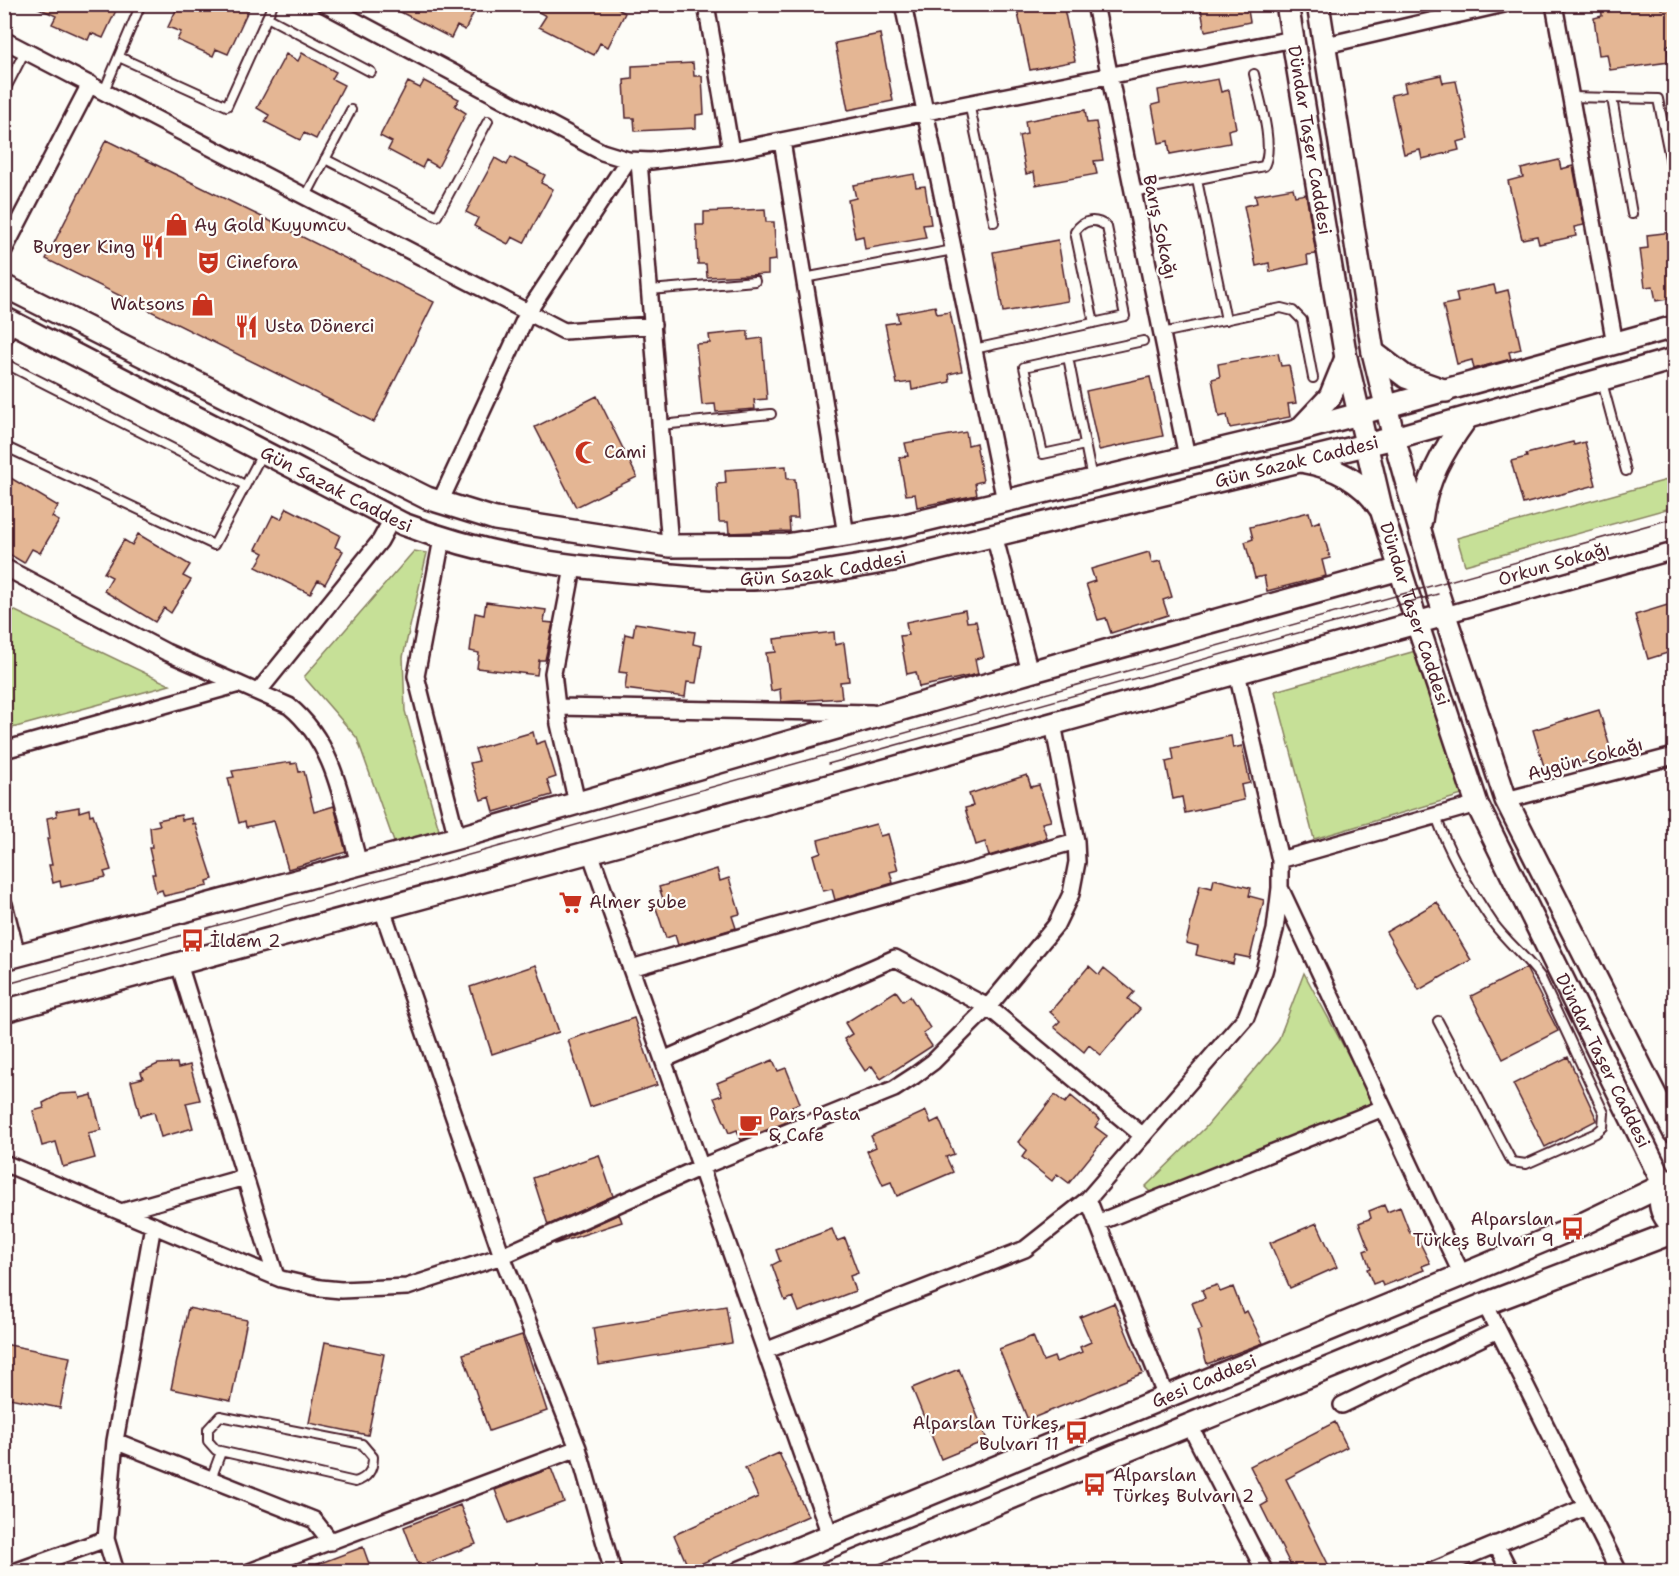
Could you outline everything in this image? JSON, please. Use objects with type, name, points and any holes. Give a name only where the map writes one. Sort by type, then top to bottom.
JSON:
[{"type":"street","points":[[324,4],[602,152],[634,160],[731,151],[1293,39]]},
{"type":"street","points":[[706,4],[731,151]]},
{"type":"street","points":[[903,4],[1005,501]]},
{"type":"street","name":"Barış Sokağı","points":[[1095,4],[1187,458]]},
{"type":"street","name":"Dündar Taşer Caddesi","points":[[1287,4],[1346,358],[1382,512],[1417,623],[1478,804],[1669,1183]]},
{"type":"street","name":"Dündar Taşer Caddesi","points":[[1318,4],[1373,352],[1394,438],[1445,615],[1506,800],[1674,1132]]},
{"type":"street","points":[[1326,45],[1504,4]]},
{"type":"street","points":[[1554,4],[1616,344]]},
{"type":"street","points":[[4,40],[564,331],[652,325]]},
{"type":"street","points":[[4,250],[97,88]]},
{"type":"street","points":[[782,141],[846,535]]},
{"type":"street","points":[[634,160],[650,291],[670,546]]},
{"type":"street","points":[[440,502],[528,312],[634,160]]},
{"type":"street","name":"Gün Sazak Caddesi","points":[[4,286],[427,498],[495,519],[670,546],[786,545],[901,526],[1359,416],[1674,327]]},
{"type":"street","name":"Gün Sazak Caddesi","points":[[10,320],[392,519],[442,538],[492,552],[573,568],[732,579],[777,577],[882,562],[1302,462],[1466,419],[1674,359]]},
{"type":"street","points":[[1373,352],[1406,377],[1447,391]]},
{"type":"street","points":[[1297,431],[1315,416],[1330,397],[1346,358]]},
{"type":"street","points":[[1420,528],[1424,494],[1438,460],[1466,419]]},
{"type":"street","points":[[1302,462],[1326,467],[1348,478],[1367,492],[1382,512]]},
{"type":"street","points":[[258,692],[380,541],[392,519]]},
{"type":"street","points":[[994,535],[1030,672]]},
{"type":"street","points":[[442,538],[416,676],[457,838]]},
{"type":"street","name":"Orkun Sokağı","points":[[1445,615],[1674,551]]},
{"type":"street","points":[[4,567],[166,652],[290,706],[320,739],[332,764],[359,864]]},
{"type":"street","points":[[573,568],[553,673],[557,707],[578,803]]},
{"type":"street","points":[[4,904],[11,957],[457,838],[1030,672],[1400,569]]},
{"type":"street","points":[[4,1011],[590,852],[1445,615]]},
{"type":"street","points":[[765,1351],[1025,1249],[1088,1200],[1246,1017],[1272,944],[1280,888],[1280,860],[1237,673]]},
{"type":"street","points":[[4,750],[238,684]]},
{"type":"street","points":[[557,707],[888,713]]},
{"type":"street","points":[[4,1162],[276,1276],[320,1288],[407,1287],[502,1256],[701,1167],[894,1089],[933,1062],[988,1006],[1046,939],[1065,910],[1075,878],[1076,841],[1053,724]]},
{"type":"street","name":"Aygün Sokağı","points":[[1506,800],[1674,756]]},
{"type":"street","points":[[1280,860],[1478,804]]},
{"type":"street","points":[[631,968],[1076,841]]},
{"type":"street","points":[[590,852],[830,1535]]},
{"type":"street","points":[[1280,888],[1462,1275]]},
{"type":"street","points":[[382,909],[502,1256],[578,1448],[613,1572]]},
{"type":"street","points":[[663,1060],[895,958],[988,1006],[1143,1136]]},
{"type":"street","points":[[178,964],[276,1276]]},
{"type":"street","points":[[1097,1223],[1383,1108]]},
{"type":"street","points":[[121,1212],[245,1177]]},
{"type":"street","points":[[1669,1183],[1660,1203],[1672,1235]]},
{"type":"street","name":"Gesi Caddesi","points":[[741,1572],[1572,1229],[1669,1183]]},
{"type":"street","points":[[1088,1200],[1166,1397]]},
{"type":"street","points":[[116,1572],[106,1539],[115,1441],[153,1225]]},
{"type":"street","name":"Gesi Caddesi","points":[[830,1572],[1485,1304],[1672,1235]]},
{"type":"street","points":[[1485,1304],[1619,1572]]},
{"type":"street","points":[[1342,1405],[1498,1330]]},
{"type":"street","points":[[1189,1424],[1265,1572]]},
{"type":"street","points":[[115,1441],[314,1520],[332,1542]]},
{"type":"street","points":[[249,1572],[578,1448]]},
{"type":"street","points":[[1430,1572],[1586,1507]]},
{"type":"street","points":[[14,1572],[106,1539]]},
{"type":"street","points":[[1496,1544],[1510,1572]]},
{"type":"lane","points":[[97,88],[119,57],[141,4]]},
{"type":"lane","points":[[119,57],[227,106],[273,4]]},
{"type":"lane","points":[[267,16],[371,72]]},
{"type":"lane","points":[[4,92],[7,79],[25,51]]},
{"type":"lane","points":[[1133,192],[1264,166],[1268,145],[1254,74]]},
{"type":"lane","points":[[1570,96],[1658,99],[1674,178]]},
{"type":"lane","points":[[1612,98],[1632,214]]},
{"type":"lane","points":[[969,103],[994,222]]},
{"type":"lane","points":[[306,196],[351,110]]},
{"type":"lane","points":[[325,159],[437,216],[488,121]]},
{"type":"lane","points":[[1197,180],[1226,320]]},
{"type":"lane","points":[[974,349],[1094,323],[1125,316],[1107,227],[1096,221],[1083,223],[1075,232],[1094,323]]},
{"type":"lane","points":[[804,278],[953,250]]},
{"type":"lane","points":[[650,291],[755,281]]},
{"type":"lane","points":[[1162,333],[1281,308],[1293,311],[1302,320],[1313,378]]},
{"type":"lane","points":[[4,347],[10,320]]},
{"type":"lane","points":[[1085,445],[1043,454],[1024,367],[1143,341]]},
{"type":"lane","points":[[1068,357],[1092,480]]},
{"type":"lane","points":[[4,363],[245,485]]},
{"type":"lane","points":[[1602,380],[1626,471]]},
{"type":"lane","points":[[661,425],[771,414]]},
{"type":"lane","points":[[4,446],[214,545],[263,452]]},
{"type":"lane","points":[[1436,816],[1444,841],[1495,925],[1526,957],[1540,976],[1604,1113],[1603,1127],[1596,1133],[1526,1164],[1512,1162],[1438,1021]]},
{"type":"lane","points":[[227,1416],[362,1443],[370,1452],[373,1463],[368,1476],[356,1482],[221,1452],[211,1446],[208,1430],[215,1419],[227,1416]]},
{"type":"lane","points":[[211,1479],[221,1452]]},
{"type":"green space","points":[[1674,478],[1674,507],[1465,565],[1457,538]]},
{"type":"green space","points":[[414,551],[427,553],[403,657],[405,711],[439,830],[394,842],[357,738],[304,677]]},
{"type":"green space","points":[[5,606],[170,685],[5,730]]},
{"type":"green space","points":[[1419,650],[1462,795],[1314,839],[1275,691]]},
{"type":"green space","points":[[1304,973],[1378,1110],[1152,1194],[1145,1187],[1205,1128],[1278,1041]]},
{"type":"building","points":[[30,4],[119,4],[103,38],[91,33],[88,40],[52,24],[56,16]]},
{"type":"building","points":[[179,4],[192,10],[194,4],[251,4],[228,54],[216,49],[213,56],[177,40],[181,32],[168,27]]},
{"type":"building","points":[[385,4],[478,4],[465,30],[457,26],[451,38]]},
{"type":"building","points":[[524,4],[620,4],[618,9],[625,13],[608,47],[600,43],[594,55],[539,27],[546,16]]},
{"type":"building","points":[[1016,4],[1063,4],[1075,61],[1030,70]]},
{"type":"building","points":[[1200,4],[1247,4],[1250,22],[1205,31]]},
{"type":"building","points":[[1601,4],[1662,4],[1662,9],[1671,7],[1674,45],[1667,46],[1669,62],[1610,70],[1607,54],[1599,55],[1594,18],[1602,16]]},
{"type":"building","points":[[880,34],[893,101],[848,110],[835,43]]},
{"type":"building","points":[[302,53],[336,72],[332,79],[344,85],[316,139],[304,133],[300,140],[265,122],[269,115],[257,108],[286,54],[298,61]]},
{"type":"building","points":[[693,63],[694,76],[702,76],[704,114],[696,115],[696,128],[635,131],[634,118],[626,118],[624,80],[632,79],[632,66]]},
{"type":"building","points":[[1441,75],[1443,83],[1456,81],[1469,139],[1457,142],[1459,150],[1422,159],[1420,150],[1404,154],[1391,95],[1406,92],[1404,83]]},
{"type":"building","points":[[1218,79],[1221,92],[1229,90],[1236,128],[1228,130],[1230,143],[1170,154],[1168,141],[1159,143],[1152,105],[1160,103],[1158,90]]},
{"type":"building","points":[[424,81],[459,99],[455,106],[466,113],[438,167],[426,160],[422,168],[388,150],[392,142],[380,136],[408,82],[420,88]]},
{"type":"building","points":[[1085,110],[1087,123],[1096,122],[1103,160],[1094,161],[1097,174],[1036,185],[1034,172],[1026,174],[1019,136],[1027,134],[1025,121]]},
{"type":"building","points":[[106,140],[434,302],[374,422],[46,259]]},
{"type":"building","points":[[511,157],[545,175],[541,183],[553,189],[524,243],[512,237],[508,244],[474,226],[478,218],[466,212],[495,158],[507,165]]},
{"type":"building","points":[[1559,160],[1561,169],[1573,166],[1584,225],[1574,227],[1576,236],[1539,244],[1537,236],[1522,239],[1508,181],[1523,177],[1521,169]]},
{"type":"building","points":[[914,174],[916,187],[925,186],[931,224],[923,225],[926,238],[865,249],[863,236],[855,238],[848,200],[856,198],[853,185]]},
{"type":"building","points":[[1293,188],[1295,196],[1306,194],[1316,254],[1307,255],[1308,264],[1270,272],[1269,263],[1256,266],[1244,206],[1257,203],[1255,195]]},
{"type":"building","points":[[765,209],[766,222],[774,222],[776,260],[768,261],[768,274],[707,277],[706,264],[698,264],[696,225],[704,225],[704,212]]},
{"type":"building","points":[[1672,232],[1674,298],[1656,301],[1653,286],[1645,287],[1640,249],[1648,248],[1647,235]]},
{"type":"building","points":[[1058,240],[1068,301],[1003,312],[993,252]]},
{"type":"building","points":[[1494,285],[1496,293],[1508,290],[1521,349],[1509,352],[1511,359],[1474,369],[1472,360],[1457,364],[1443,305],[1458,302],[1456,293]]},
{"type":"building","points":[[935,306],[937,314],[950,312],[962,371],[949,374],[950,382],[912,390],[911,382],[897,384],[885,324],[899,322],[897,313]]},
{"type":"building","points":[[748,331],[748,340],[762,338],[767,399],[754,400],[755,409],[716,412],[715,404],[702,405],[696,344],[710,343],[709,335]]},
{"type":"building","points":[[1278,353],[1281,366],[1289,365],[1296,403],[1288,404],[1290,417],[1230,428],[1227,415],[1219,417],[1212,379],[1220,377],[1218,364]]},
{"type":"building","points":[[1150,377],[1163,436],[1099,450],[1086,391]]},
{"type":"building","name":"Cami","points":[[597,396],[637,477],[576,507],[535,427]]},
{"type":"building","points":[[966,432],[968,445],[976,443],[983,481],[975,483],[977,495],[917,507],[915,494],[906,495],[899,457],[908,456],[905,443]]},
{"type":"building","points":[[1573,442],[1574,445],[1585,442],[1596,485],[1523,504],[1511,461],[1527,457],[1526,454]]},
{"type":"building","points":[[786,466],[787,479],[795,479],[798,518],[789,518],[790,531],[729,533],[728,522],[719,522],[717,484],[726,483],[725,470]]},
{"type":"building","points":[[4,474],[58,506],[52,517],[59,521],[40,553],[32,549],[24,563],[4,551]]},
{"type":"building","points":[[287,508],[340,535],[335,547],[343,551],[325,584],[318,580],[310,594],[256,567],[264,553],[256,549],[273,515],[281,519]]},
{"type":"building","points":[[1309,512],[1312,524],[1320,521],[1330,558],[1322,560],[1326,576],[1267,591],[1264,576],[1255,578],[1245,542],[1253,539],[1250,527]]},
{"type":"building","points":[[138,534],[190,565],[183,576],[191,580],[171,613],[164,608],[155,622],[104,591],[112,577],[104,573],[124,540],[132,545]]},
{"type":"building","points":[[1149,552],[1152,563],[1161,561],[1172,597],[1163,600],[1168,615],[1111,633],[1106,618],[1098,620],[1086,584],[1095,581],[1091,569]]},
{"type":"building","points":[[486,602],[546,610],[544,622],[553,623],[545,660],[539,660],[537,675],[477,668],[479,653],[470,651],[475,613],[484,615]]},
{"type":"building","points":[[1674,603],[1674,651],[1648,659],[1635,615]]},
{"type":"building","points":[[965,610],[967,622],[976,621],[984,657],[975,659],[978,674],[919,687],[916,672],[907,674],[900,636],[908,635],[906,622]]},
{"type":"building","points":[[635,623],[695,632],[693,644],[702,646],[696,683],[687,682],[685,697],[625,689],[627,673],[619,672],[625,634],[633,636]]},
{"type":"building","points":[[834,632],[835,645],[844,643],[849,681],[840,682],[842,698],[781,702],[780,689],[771,691],[766,653],[776,652],[774,639]]},
{"type":"building","points":[[1599,710],[1612,754],[1546,773],[1533,730]]},
{"type":"building","points":[[533,732],[536,744],[545,741],[556,777],[547,780],[552,795],[494,812],[490,797],[481,800],[470,763],[479,761],[475,749]]},
{"type":"building","points":[[1231,736],[1233,748],[1242,746],[1250,783],[1241,785],[1244,800],[1185,813],[1182,797],[1173,799],[1166,762],[1174,760],[1172,748]]},
{"type":"building","points":[[291,762],[291,764],[297,763],[299,772],[304,771],[314,812],[334,806],[346,852],[288,869],[274,821],[246,827],[245,821],[239,823],[228,778],[234,777],[232,771]]},
{"type":"building","points":[[1027,775],[1031,787],[1039,785],[1051,821],[1042,823],[1047,838],[989,856],[985,842],[976,845],[965,808],[973,806],[969,794]]},
{"type":"building","points":[[79,807],[79,812],[89,809],[90,815],[93,814],[111,870],[104,872],[106,877],[61,887],[60,881],[53,883],[49,865],[52,865],[47,839],[50,839],[47,818],[57,816],[56,811]]},
{"type":"building","points":[[181,815],[182,820],[192,818],[193,824],[195,823],[213,879],[207,881],[208,886],[164,896],[162,890],[156,892],[152,874],[155,874],[149,848],[152,848],[150,827],[160,825],[158,820]]},
{"type":"building","points":[[876,824],[880,836],[888,834],[898,870],[890,872],[893,883],[835,900],[832,889],[823,891],[813,855],[821,852],[818,840]]},
{"type":"building","points":[[717,869],[720,881],[729,878],[740,914],[732,916],[736,928],[678,945],[675,935],[666,938],[654,902],[663,899],[659,887]]},
{"type":"building","points":[[1214,879],[1251,888],[1249,896],[1264,900],[1250,958],[1235,955],[1233,964],[1196,955],[1198,946],[1186,943],[1200,885],[1212,888]]},
{"type":"building","points":[[1437,902],[1471,960],[1419,990],[1386,932]]},
{"type":"building","points":[[536,965],[559,1032],[492,1054],[470,987]]},
{"type":"building","points":[[1089,966],[1099,975],[1104,968],[1134,992],[1128,999],[1140,1009],[1101,1055],[1089,1045],[1084,1052],[1054,1027],[1060,1021],[1050,1012]]},
{"type":"building","points":[[1526,968],[1558,1031],[1503,1059],[1471,996]]},
{"type":"building","points":[[896,991],[903,1001],[910,996],[930,1028],[923,1033],[932,1046],[881,1079],[872,1066],[865,1071],[844,1039],[852,1034],[845,1023]]},
{"type":"building","points":[[634,1018],[657,1085],[590,1107],[568,1040]]},
{"type":"building","points":[[1568,1057],[1597,1120],[1545,1147],[1513,1084]]},
{"type":"building","points":[[773,1060],[778,1071],[786,1068],[800,1103],[792,1106],[797,1118],[741,1140],[737,1130],[729,1133],[714,1098],[722,1095],[717,1083]]},
{"type":"building","points":[[177,1063],[178,1068],[190,1065],[200,1100],[186,1103],[193,1128],[161,1137],[154,1112],[140,1116],[131,1081],[143,1078],[141,1072],[158,1064]]},
{"type":"building","points":[[78,1093],[80,1098],[92,1095],[101,1130],[88,1133],[95,1158],[63,1167],[56,1142],[42,1146],[33,1111],[44,1108],[43,1103],[60,1094]]},
{"type":"building","points":[[1055,1095],[1065,1103],[1071,1096],[1100,1120],[1095,1127],[1107,1136],[1069,1183],[1057,1174],[1052,1181],[1022,1157],[1027,1150],[1018,1142]]},
{"type":"building","points":[[926,1111],[931,1123],[939,1119],[954,1154],[946,1157],[953,1172],[897,1196],[891,1182],[883,1185],[867,1151],[876,1147],[871,1136]]},
{"type":"building","points":[[599,1155],[613,1196],[548,1225],[533,1178]]},
{"type":"building","points":[[1384,1205],[1387,1212],[1400,1207],[1410,1233],[1414,1231],[1430,1263],[1422,1266],[1424,1270],[1383,1286],[1381,1281],[1373,1284],[1367,1269],[1370,1268],[1364,1251],[1369,1249],[1359,1223],[1371,1218],[1369,1211]]},
{"type":"building","points":[[619,1214],[622,1222],[555,1244],[555,1243]]},
{"type":"building","points":[[1317,1223],[1337,1267],[1290,1288],[1270,1243]]},
{"type":"building","points":[[832,1229],[837,1241],[845,1238],[858,1273],[850,1276],[855,1291],[799,1312],[793,1297],[785,1301],[772,1265],[780,1261],[776,1250]]},
{"type":"building","points":[[1217,1285],[1220,1292],[1233,1287],[1243,1313],[1247,1311],[1263,1343],[1207,1364],[1197,1331],[1202,1329],[1192,1303],[1205,1298],[1202,1290]]},
{"type":"building","points":[[1114,1303],[1143,1373],[1028,1420],[999,1349],[1033,1336],[1043,1361],[1054,1357],[1056,1362],[1082,1352],[1080,1347],[1091,1342],[1080,1317]]},
{"type":"building","points":[[726,1306],[732,1343],[599,1365],[593,1328]]},
{"type":"building","points":[[188,1308],[247,1320],[231,1401],[171,1389]]},
{"type":"building","points":[[522,1335],[547,1411],[489,1431],[463,1354]]},
{"type":"building","points":[[325,1342],[384,1354],[368,1435],[309,1423]]},
{"type":"building","points":[[4,1344],[70,1357],[60,1408],[4,1397]]},
{"type":"building","points":[[959,1369],[987,1440],[941,1459],[912,1388]]},
{"type":"building","points":[[1335,1422],[1347,1447],[1286,1479],[1332,1572],[1294,1572],[1261,1506],[1268,1502],[1250,1466]]},
{"type":"building","points":[[779,1453],[808,1516],[689,1569],[674,1535],[758,1497],[745,1468]]},
{"type":"building","points":[[551,1468],[564,1502],[508,1523],[495,1490]]},
{"type":"building","points":[[460,1505],[476,1544],[419,1566],[404,1527]]},
{"type":"building","points":[[363,1547],[372,1572],[302,1572],[302,1570]]},
{"type":"tram line","points":[[4,985],[1674,518]]},
{"type":"tram line","points":[[828,764],[1438,594]]},
{"type":"place","name":"Ay Gold Kuyumcu","points":[[176,225]]},
{"type":"place","name":"Burger King","points":[[153,247]]},
{"type":"place","name":"Cinefora","points":[[208,262]]},
{"type":"place","name":"Watsons","points":[[203,304]]},
{"type":"place","name":"Usta Dönerci","points":[[247,326]]},
{"type":"place","name":"Cami","points":[[586,452]]},
{"type":"place","name":"Almer şube","points":[[571,902]]},
{"type":"place","name":"İldem 2","points":[[192,941]]},
{"type":"place","name":"Pars Pasta & Cafe","points":[[751,1124]]},
{"type":"place","name":"Alparslan Türkeş Bulvarı 9","points":[[1572,1229]]},
{"type":"place","name":"Alparslan Türkeş Bulvarı 11","points":[[1077,1433]]},
{"type":"place","name":"Alparslan Türkeş Bulvarı 2","points":[[1095,1485]]}]
